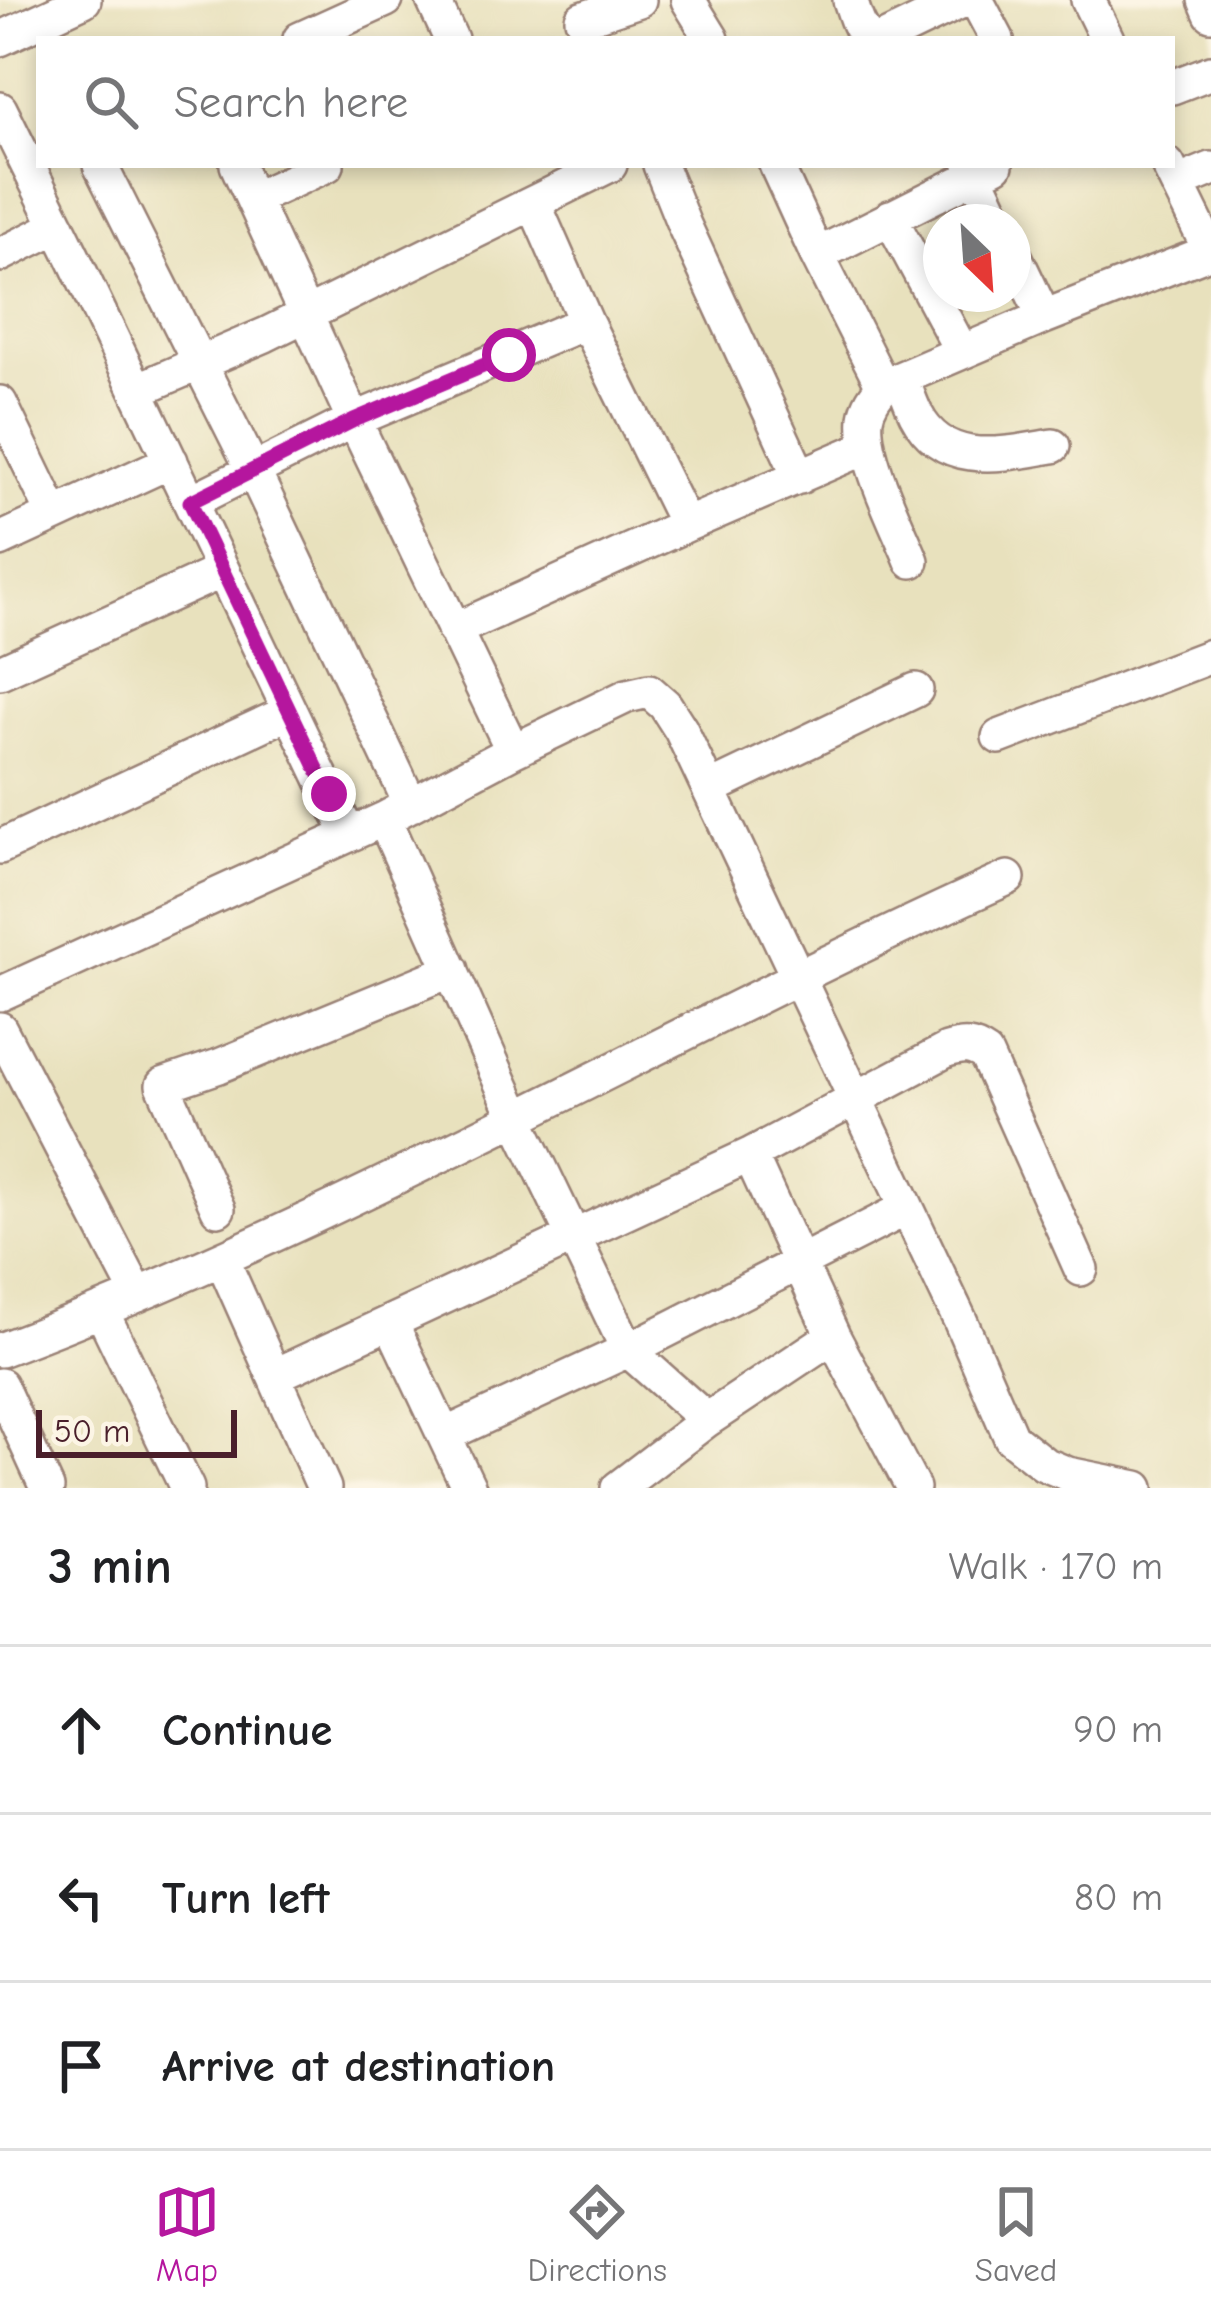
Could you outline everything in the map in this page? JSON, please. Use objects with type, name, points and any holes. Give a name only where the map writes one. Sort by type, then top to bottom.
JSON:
[{"type":"street","points":[[0,40],[84,0]]},
{"type":"street","points":[[307,36],[386,0]]},
{"type":"street","points":[[433,0],[450,36]]},
{"type":"street","points":[[580,19],[639,0]]},
{"type":"street","points":[[688,0],[710,36]]},
{"type":"street","points":[[850,0],[866,36]]},
{"type":"street","points":[[899,35],[968,0],[980,7],[995,36]]},
{"type":"street","points":[[1088,0],[1106,36]]},
{"type":"street","points":[[1205,0],[1211,14]]},
{"type":"street","points":[[1175,86],[1211,72]]},
{"type":"street","points":[[1,115],[33,159]]},
{"type":"street","points":[[36,168],[58,226],[350,835]]},
{"type":"street","points":[[102,168],[254,470],[397,812],[452,970],[573,1238],[628,1350],[707,1420]]},
{"type":"street","points":[[238,168],[513,751]]},
{"type":"street","points":[[253,199],[320,168]]},
{"type":"street","points":[[137,390],[306,315],[604,168]]},
{"type":"street","points":[[660,168],[800,477]]},
{"type":"street","points":[[777,168],[817,255],[930,436],[956,451],[992,455],[1053,446]]},
{"type":"street","points":[[817,255],[981,168],[992,204]]},
{"type":"street","points":[[911,561],[867,447],[866,416],[872,400],[893,381],[1210,251],[1173,174],[1211,170]]},
{"type":"street","points":[[533,204],[686,525]]},
{"type":"street","points":[[890,217],[962,352]]},
{"type":"street","points":[[0,255],[58,226]]},
{"type":"street","points":[[1031,290],[1044,317]]},
{"type":"street","points":[[190,502],[354,420],[586,322]]},
{"type":"street","points":[[0,404],[54,515]]},
{"type":"street","points":[[454,630],[867,447]]},
{"type":"street","points":[[0,540],[171,461]]},
{"type":"street","points":[[0,672],[222,571]]},
{"type":"street","points":[[999,737],[1211,656]]},
{"type":"street","points":[[709,789],[916,690]]},
{"type":"street","points":[[0,994],[350,835],[627,696],[649,691],[682,730],[1011,1438],[1044,1464],[1069,1474],[1137,1488]]},
{"type":"street","points":[[0,847],[290,712]]},
{"type":"street","points":[[0,1350],[102,1312],[223,1258],[517,1119],[799,975],[1008,878]]},
{"type":"street","points":[[218,1209],[163,1085],[452,970]]},
{"type":"street","points":[[0,1029],[139,1295]]},
{"type":"street","points":[[276,1376],[750,1155],[963,1045],[986,1055],[1081,1269]]},
{"type":"street","points":[[750,1155],[833,1336],[913,1488]]},
{"type":"street","points":[[445,1435],[628,1350],[908,1208]]},
{"type":"street","points":[[223,1258],[324,1488]]},
{"type":"street","points":[[102,1312],[188,1488]]},
{"type":"street","points":[[392,1323],[469,1488]]},
{"type":"street","points":[[618,1488],[707,1420],[833,1336]]},
{"type":"street","points":[[0,1385],[47,1488]]},
{"type":"route","points":[[329,794],[190,502],[354,420],[509,355]]}]
